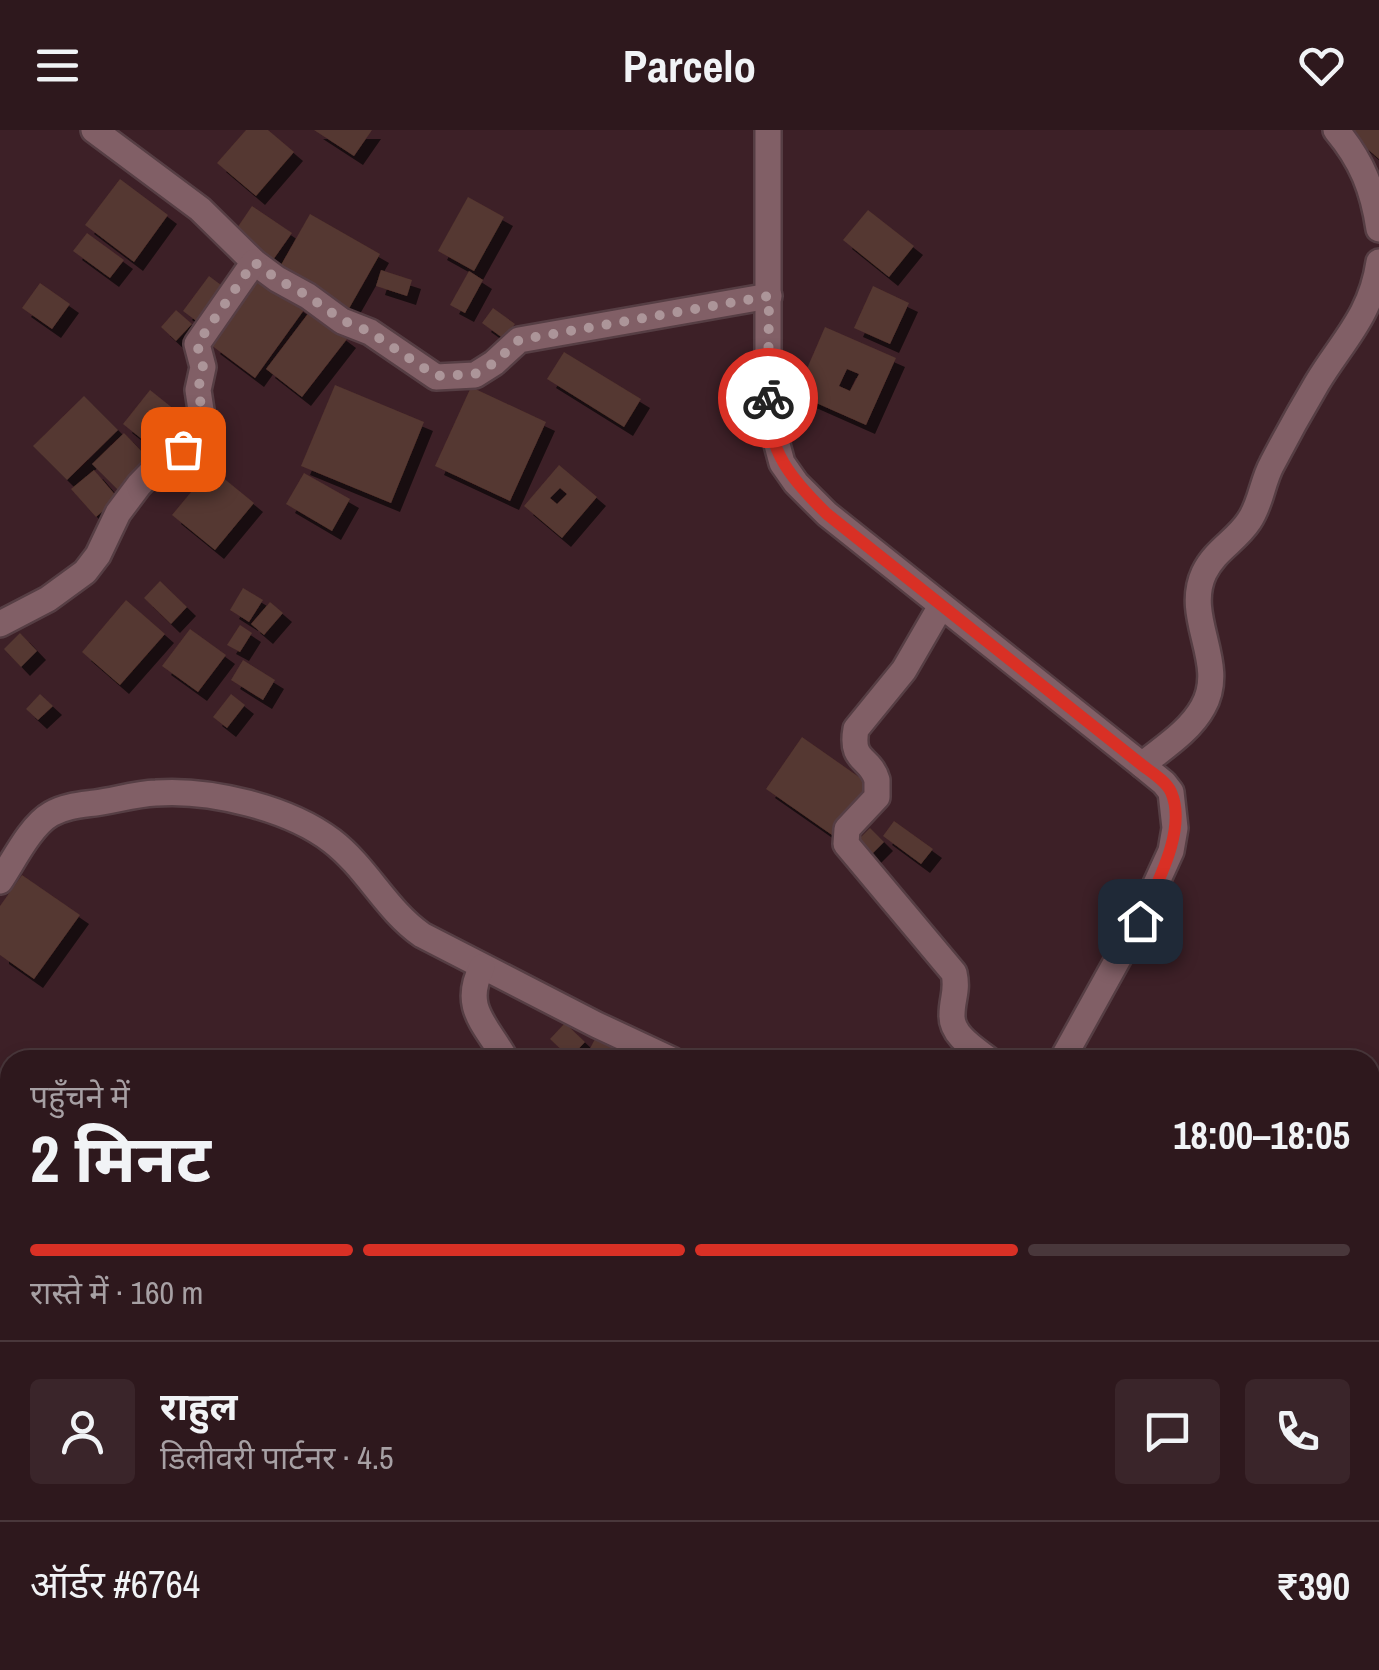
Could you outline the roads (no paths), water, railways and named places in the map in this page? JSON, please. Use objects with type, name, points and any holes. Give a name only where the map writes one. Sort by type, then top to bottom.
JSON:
[{"type":"street","points":[[94,130],[200,209],[277,279],[342,320],[370,332],[436,376],[475,374],[519,340],[769,296]]},
{"type":"street","points":[[124,152],[138,130]]},
{"type":"street","points":[[768,130],[768,411],[782,463],[796,484],[827,514],[1171,792],[1175,828],[1170,851],[1140,921],[1068,1050]]},
{"type":"street","points":[[1336,130],[1364,170],[1379,229]]},
{"type":"street","points":[[0,624],[48,599],[85,572],[98,556],[118,513],[139,485],[168,455],[195,438],[202,410],[198,390],[203,367],[197,344],[254,262]]},
{"type":"street","points":[[1142,765],[1188,728],[1204,707],[1211,687],[1210,660],[1197,596],[1204,574],[1218,552],[1249,522],[1268,471],[1318,382],[1360,319],[1379,262]]},
{"type":"street","points":[[941,606],[904,670],[856,729],[856,753],[877,781],[876,797],[847,829],[846,844],[954,973],[958,987],[951,1016],[954,1028],[976,1050]]},
{"type":"street","points":[[0,882],[46,816],[62,809],[160,792],[224,799],[272,810],[314,828],[361,867],[408,925],[439,945],[652,1050]]},
{"type":"street","points":[[482,967],[472,996],[500,1050]]}]
